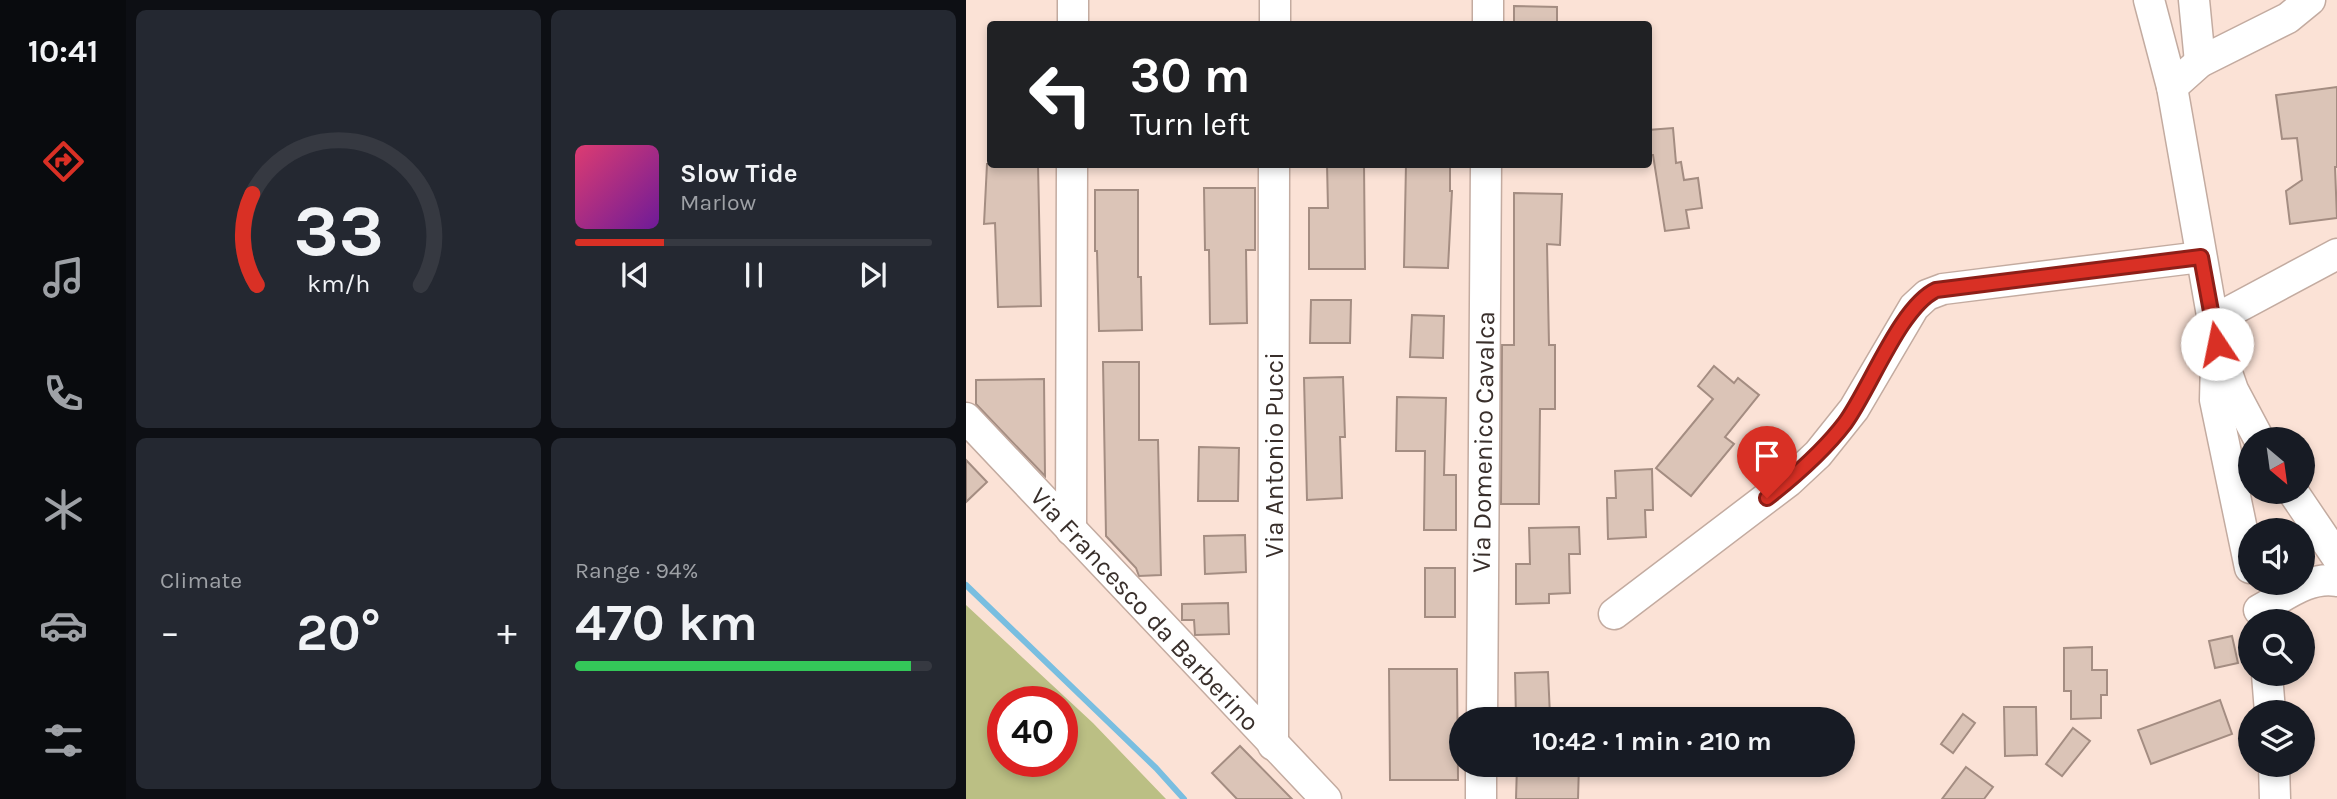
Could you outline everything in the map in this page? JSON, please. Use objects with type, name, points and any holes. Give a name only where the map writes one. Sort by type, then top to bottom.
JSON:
[{"type":"street","points":[[1073,0],[1073,21]]},
{"type":"street","points":[[1275,0],[1275,21]]},
{"type":"street","points":[[1488,0],[1488,21]]},
{"type":"street","points":[[2149,0],[2172,87],[2214,332],[2232,390],[2252,427]]},
{"type":"street","points":[[2166,0],[2172,87]]},
{"type":"street","points":[[2194,0],[2200,62]]},
{"type":"street","points":[[2172,87],[2200,62],[2288,18],[2310,0]]},
{"type":"street","points":[[1071,530],[1072,168]]},
{"type":"street","name":"Via Antonio Pucci","points":[[1273,745],[1274,168]]},
{"type":"street","name":"Via Domenico Cavalca","points":[[1482,707],[1486,168]]},
{"type":"street","points":[[2214,332],[2337,254]]},
{"type":"street","points":[[1615,614],[1788,481],[1818,454],[1849,416],[1914,307],[1927,295],[1943,289],[2201,257]]},
{"type":"street","points":[[2214,332],[2216,400],[2240,518]]},
{"type":"street","name":"Via Francesco da Barberino","points":[[966,418],[1326,799]]},
{"type":"street","points":[[2302,504],[2337,556]]},
{"type":"street","points":[[2315,582],[2326,579],[2337,581]]},
{"type":"street","points":[[1481,777],[1481,799]]},
{"type":"street","points":[[2274,777],[2275,799]]},
{"type":"green space","points":[[966,605],[1053,686],[987,686],[987,777],[1078,777],[1078,709],[1166,799],[966,799]]},
{"type":"building","points":[[1514,6],[1557,7],[1557,21],[1514,21]]},
{"type":"building","points":[[2337,87],[2337,218],[2290,224],[2286,191],[2302,180],[2297,138],[2282,139],[2276,95]]},
{"type":"building","points":[[1673,128],[1676,163],[1681,162],[1684,180],[1698,178],[1702,208],[1686,210],[1689,228],[1665,231],[1652,155],[1652,130]]},
{"type":"building","points":[[987,164],[987,168],[1038,168],[1041,306],[998,307],[995,223],[984,224]]},
{"type":"building","points":[[1327,168],[1364,168],[1365,269],[1309,269],[1309,208],[1328,208]]},
{"type":"building","points":[[1406,168],[1450,168],[1452,191],[1448,268],[1404,267]]},
{"type":"building","points":[[1204,188],[1255,188],[1255,250],[1246,250],[1247,323],[1210,324],[1209,250],[1205,250]]},
{"type":"building","points":[[1095,190],[1138,190],[1138,277],[1141,277],[1142,330],[1099,331]]},
{"type":"building","points":[[1514,193],[1562,194],[1560,245],[1547,244],[1549,345],[1555,345],[1555,409],[1540,409],[1539,504],[1501,504],[1502,345],[1514,345]]},
{"type":"building","points":[[1311,300],[1351,300],[1350,343],[1310,343]]},
{"type":"building","points":[[1412,315],[1444,316],[1443,358],[1410,357]]},
{"type":"building","points":[[1103,362],[1139,362],[1139,440],[1158,440],[1161,575],[1139,576],[1136,568],[1106,536]]},
{"type":"building","points":[[1714,366],[1734,383],[1738,378],[1759,395],[1725,437],[1734,444],[1691,496],[1656,468],[1713,399],[1698,386]]},
{"type":"building","points":[[1343,377],[1345,437],[1340,437],[1342,498],[1307,500],[1304,378]]},
{"type":"building","points":[[1044,379],[1045,476],[976,404],[976,380]]},
{"type":"building","points":[[1397,397],[1446,398],[1444,475],[1456,475],[1456,530],[1424,530],[1425,451],[1396,451]]},
{"type":"building","points":[[1199,447],[1239,448],[1238,501],[1198,501]]},
{"type":"building","points":[[966,460],[987,482],[966,502]]},
{"type":"building","points":[[1652,469],[1653,510],[1645,510],[1646,537],[1608,539],[1607,498],[1616,498],[1615,471]]},
{"type":"building","points":[[1579,527],[1580,554],[1569,554],[1570,593],[1549,594],[1549,603],[1516,604],[1516,564],[1530,564],[1529,528]]},
{"type":"building","points":[[1245,535],[1246,572],[1205,574],[1204,536]]},
{"type":"building","points":[[1425,568],[1455,568],[1455,617],[1425,617]]},
{"type":"building","points":[[1228,603],[1229,634],[1195,635],[1194,620],[1182,620],[1182,604]]},
{"type":"building","points":[[2232,636],[2238,663],[2215,668],[2209,641]]},
{"type":"building","points":[[2092,647],[2092,670],[2107,670],[2107,695],[2101,695],[2101,718],[2071,719],[2071,691],[2064,691],[2064,648]]},
{"type":"building","points":[[1389,669],[1457,669],[1457,707],[1449,707],[1449,777],[1458,777],[1458,780],[1390,780]]},
{"type":"building","points":[[1548,672],[1550,707],[1516,707],[1515,673]]},
{"type":"building","points":[[2220,700],[2232,734],[2151,764],[2138,730]]},
{"type":"building","points":[[2004,707],[2036,707],[2037,755],[2005,756]]},
{"type":"building","points":[[1963,714],[1975,723],[1953,753],[1941,744]]},
{"type":"building","points":[[2073,728],[2090,741],[2062,776],[2046,764]]},
{"type":"building","points":[[1240,746],[1292,799],[1237,799],[1212,773]]},
{"type":"building","points":[[1966,767],[1993,787],[1984,799],[1942,799]]},
{"type":"building","points":[[1517,777],[1579,777],[1578,799],[1516,799]]},
{"type":"waterway","points":[[966,585],[1156,768],[1184,799]]},
{"type":"route","points":[[1767,498],[1833,438],[1854,409],[1914,307],[1936,290],[2201,257],[2217,344]]}]
